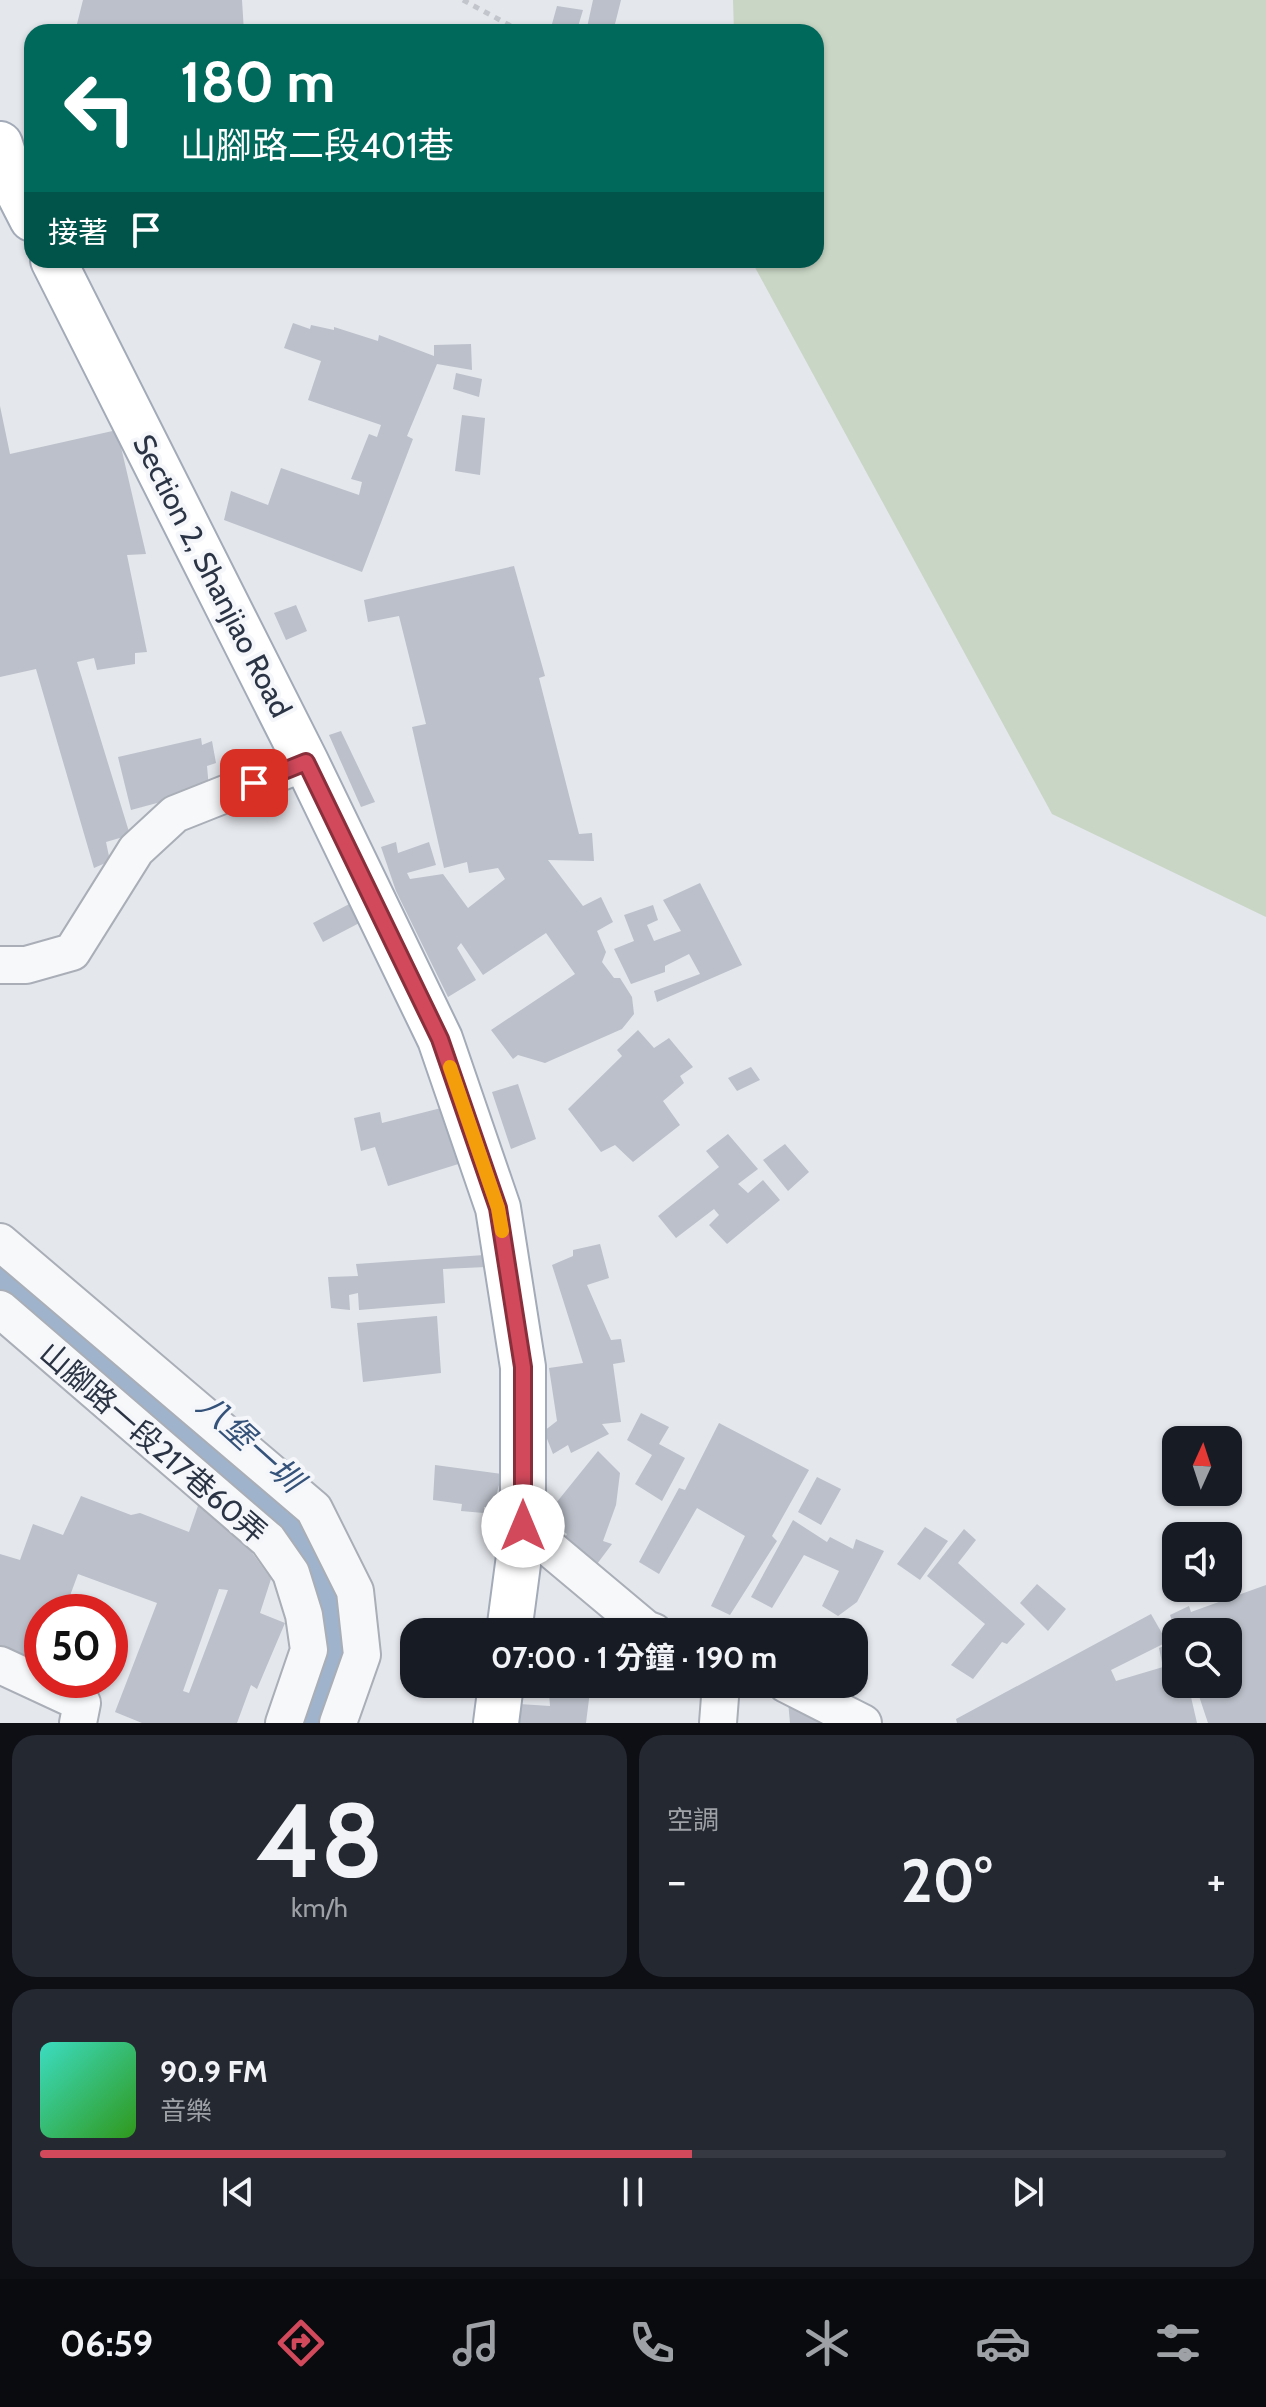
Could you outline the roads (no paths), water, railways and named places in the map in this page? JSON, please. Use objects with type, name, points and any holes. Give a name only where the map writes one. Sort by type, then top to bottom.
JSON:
[{"type":"main road","points":[[0,144],[11,178],[24,203]]},
{"type":"main road","name":"Section 2, Shanjiao Road","points":[[57,268],[306,762],[440,1039],[498,1208],[523,1367],[523,1526],[511,1618]]},
{"type":"main road","points":[[496,1723],[499,1698]]},
{"type":"lane","points":[[0,965],[26,965],[72,952],[136,850],[175,814],[306,762]]},
{"type":"lane","points":[[0,1242],[314,1509],[355,1591],[362,1655],[338,1723]]},
{"type":"lane","name":"山腳路一段217巷60弄","points":[[0,1309],[268,1540],[284,1562],[291,1573],[304,1615],[309,1650],[284,1723]]},
{"type":"lane","points":[[523,1526],[633,1618]]},
{"type":"lane","points":[[0,1665],[82,1703],[78,1723]]},
{"type":"lane","points":[[718,1723],[720,1698]]},
{"type":"lane","points":[[814,1698],[863,1723]]},
{"type":"waterway","name":"八堡一圳","points":[[0,1279],[263,1496],[311,1552],[332,1614],[329,1665],[309,1723]]}]
